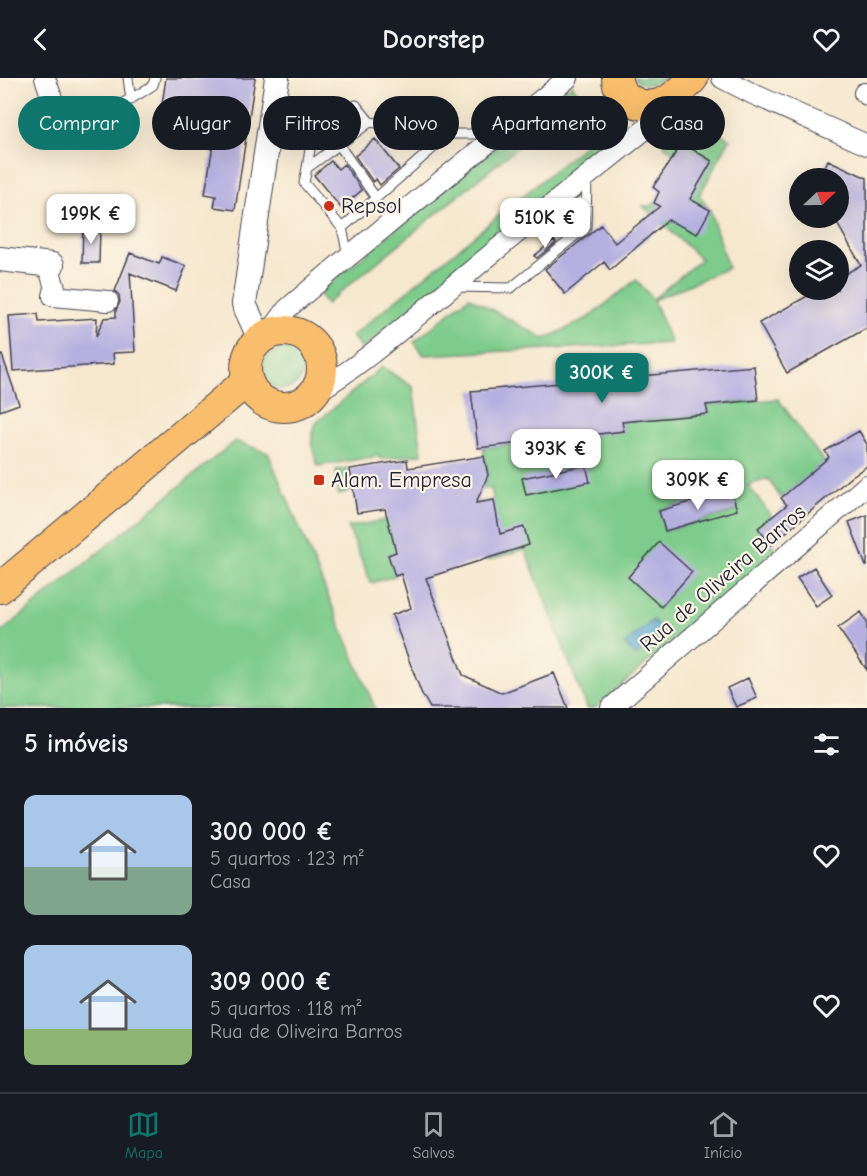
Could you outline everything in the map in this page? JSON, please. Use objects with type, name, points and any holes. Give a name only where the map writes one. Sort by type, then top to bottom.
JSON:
[{"type":"main road","points":[[617,78],[617,85],[622,94],[640,103]]},
{"type":"main road","points":[[672,96],[687,86],[693,78]]},
{"type":"main road","points":[[281,330],[293,331],[304,336],[317,350],[322,361],[319,385],[304,402],[293,406],[269,406],[252,391],[245,369],[247,358],[252,347],[265,336],[281,330]]},
{"type":"main road","points":[[0,588],[247,381]]},
{"type":"street","points":[[45,78],[51,96]]},
{"type":"street","points":[[277,78],[244,304],[265,336],[287,309],[481,150]]},
{"type":"street","points":[[546,96],[568,78]]},
{"type":"street","points":[[722,78],[867,145]]},
{"type":"street","points":[[313,394],[341,378],[380,348],[451,287],[640,133]]},
{"type":"street","points":[[0,259],[50,265],[55,288],[53,296],[108,301]]},
{"type":"street","name":"Rua de Oliveira Barros","points":[[611,708],[867,485]]},
{"type":"lane","points":[[128,78],[130,96]]},
{"type":"lane","points":[[137,96],[153,85],[155,78]]},
{"type":"lane","points":[[349,256],[342,228],[304,183],[311,143],[356,105],[370,122],[373,122]]},
{"type":"lane","points":[[361,129],[370,122]]},
{"type":"lane","points":[[307,168],[332,150]]},
{"type":"lane","points":[[342,150],[376,198]]},
{"type":"lane","points":[[342,228],[431,150]]},
{"type":"lane","points":[[451,287],[511,288],[586,227],[587,175]]},
{"type":"green space","points":[[634,78],[667,78],[645,84]]},
{"type":"green space","points":[[572,84],[580,96],[557,96]]},
{"type":"green space","points":[[725,136],[730,139],[725,148]]},
{"type":"green space","points":[[492,150],[514,150],[326,304],[319,293]]},
{"type":"green space","points":[[579,150],[602,150],[362,349],[352,336]]},
{"type":"green space","points":[[693,150],[724,150],[699,196],[710,210],[690,199],[712,160]]},
{"type":"green space","points":[[654,203],[679,220],[710,210],[728,268],[653,300],[671,343],[424,355],[414,342],[469,297],[545,339],[588,318],[636,280],[653,299],[701,259],[643,206],[652,206]]},
{"type":"green space","points":[[283,349],[297,355],[303,369],[297,383],[283,389],[269,383],[263,369],[269,355]]},
{"type":"green space","points":[[382,367],[413,387],[422,454],[380,459],[379,456],[318,466],[312,444],[316,423]]},
{"type":"green space","points":[[778,399],[824,462],[781,498],[768,479],[748,485],[772,517],[758,528],[776,550],[595,708],[587,708],[525,549],[488,560],[485,551],[396,552],[389,555],[395,576],[371,583],[348,527],[493,500],[492,489],[482,489],[488,475],[483,448],[624,431],[622,422],[708,414],[706,405]],"holes":[[[731,490],[736,511],[665,531],[659,510]]]},
{"type":"green space","points":[[235,441],[268,453],[375,708],[0,708],[0,633]]},
{"type":"green space","points":[[347,468],[351,491],[338,495],[336,470]]},
{"type":"water","points":[[653,620],[663,633],[635,656],[625,644]]},
{"type":"building","points":[[166,78],[255,78],[251,104],[251,96],[163,96]]},
{"type":"building","points":[[373,141],[373,150],[384,150],[399,169],[380,185],[376,179],[373,182],[355,156]]},
{"type":"building","points":[[212,150],[244,150],[235,210],[214,207],[216,196],[205,194]]},
{"type":"building","points":[[677,150],[694,150],[712,161],[690,199],[710,210],[697,234],[668,220],[610,270],[604,262],[565,294],[545,269],[601,225],[615,243],[660,206],[654,203],[659,192],[653,187]]},
{"type":"building","points":[[828,160],[845,168],[824,168]]},
{"type":"building","points":[[331,161],[338,169],[344,164],[362,190],[341,208],[314,175]]},
{"type":"building","points":[[849,170],[867,178],[867,328],[787,373],[759,323],[800,300],[849,300],[849,272],[861,265],[849,240],[847,240],[840,228],[849,228]]},
{"type":"building","points":[[83,227],[100,228],[99,263],[82,263]]},
{"type":"building","points":[[554,240],[556,243],[537,258],[534,256]]},
{"type":"building","points":[[130,253],[159,264],[162,257],[186,266],[176,291],[130,273],[135,352],[113,353],[114,364],[13,371],[9,316],[38,314],[39,322],[97,318],[96,337],[104,318],[116,317],[116,310],[120,302],[119,295],[115,291]]},
{"type":"building","points":[[2,355],[19,404],[0,411],[0,356]]},
{"type":"building","points":[[754,366],[758,400],[706,405],[708,414],[622,422],[624,431],[478,448],[471,391]]},
{"type":"building","points":[[859,431],[867,444],[867,466],[852,476],[771,545],[758,528],[787,505],[781,498],[829,457],[825,451]]},
{"type":"building","points":[[484,456],[488,475],[476,503],[494,500],[500,534],[524,527],[529,545],[426,578],[463,675],[502,693],[554,673],[568,708],[430,708],[421,692],[392,615],[411,608],[401,574],[395,576],[388,555],[396,552],[385,509],[357,513],[350,469],[407,460],[408,468]]},
{"type":"building","points":[[586,465],[590,482],[526,495],[522,478]]},
{"type":"building","points":[[731,490],[737,510],[665,531],[659,511]]},
{"type":"building","points":[[867,515],[867,566],[866,566],[849,522]]},
{"type":"building","points":[[659,542],[692,572],[661,607],[628,577]]},
{"type":"building","points":[[814,567],[832,595],[816,606],[797,578]]},
{"type":"building","points":[[861,612],[867,622],[867,670],[838,628]]},
{"type":"building","points":[[748,678],[757,698],[736,707],[727,688]]},
{"type":"place","name":"Repsol","points":[[329,206]]},
{"type":"place","name":"Alam. Empresa","points":[[319,480]]}]
